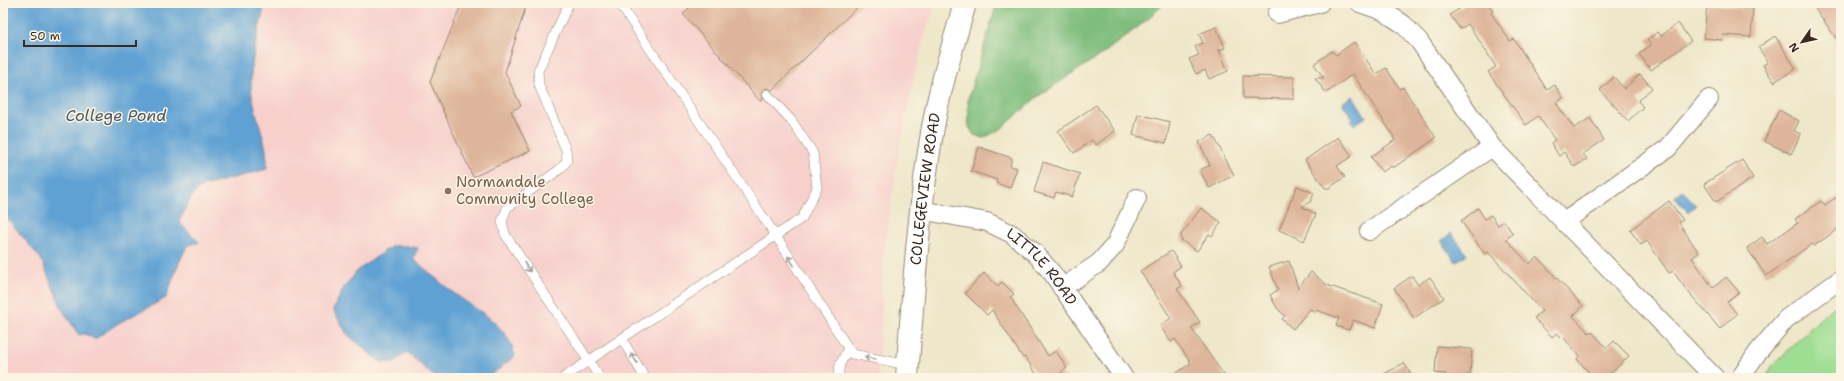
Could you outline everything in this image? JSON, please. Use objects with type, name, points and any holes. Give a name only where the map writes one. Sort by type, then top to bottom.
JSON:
[{"type":"street","name":"COLLEGEVIEW ROAD","points":[[908,371],[920,210],[932,132],[950,54],[965,3]]},
{"type":"street","points":[[1277,14],[1320,3]]},
{"type":"street","points":[[1360,3],[1383,11],[1403,24],[1419,41],[1492,147],[1715,378]]},
{"type":"street","points":[[1564,222],[1663,152],[1677,139],[1709,99]]},
{"type":"street","points":[[1369,231],[1492,147]]},
{"type":"street","points":[[1062,288],[1099,263],[1115,245],[1137,198]]},
{"type":"street","name":"LITTLE ROAD","points":[[920,210],[987,222],[1012,234],[1035,253],[1062,288],[1124,378]]},
{"type":"street","points":[[1740,378],[1758,352],[1786,319],[1841,279]]},
{"type":"lane","points":[[569,3],[538,71],[539,85],[566,150],[567,161],[560,169],[506,208],[502,221],[505,234],[600,378]]},
{"type":"lane","points":[[619,3],[776,236],[848,349],[852,354],[908,371]]},
{"type":"lane","points":[[563,378],[802,218],[817,188],[814,153],[791,120],[768,94]]},
{"type":"lane","points":[[622,339],[646,378]]},
{"type":"lane","points":[[838,378],[840,364],[848,349]]},
{"type":"shaded area","name":"Normandale Community College","points":[[3,3],[936,3],[923,40],[901,138],[885,244],[878,378],[3,378]]},
{"type":"green space","points":[[997,3],[1165,3],[1143,23],[1105,52],[1037,97],[1001,129],[983,138],[974,135],[969,127],[968,99]]},
{"type":"green space","points":[[1841,303],[1841,378],[1766,378],[1773,365],[1828,311]]},
{"type":"water","name":"College Pond","points":[[3,3],[265,3],[252,64],[251,89],[266,150],[267,169],[203,186],[193,194],[179,222],[199,242],[187,246],[177,267],[166,298],[117,324],[95,339],[85,334],[79,335],[62,309],[41,259],[3,213]]},
{"type":"water","points":[[1353,96],[1366,117],[1354,125],[1351,120],[1353,119],[1342,103]]},
{"type":"water","points":[[1682,190],[1696,205],[1688,212],[1674,197]]},
{"type":"water","points":[[1451,233],[1467,254],[1456,262],[1441,241]]},
{"type":"water","points":[[392,246],[418,248],[413,259],[451,291],[480,311],[498,326],[511,345],[515,356],[491,375],[480,378],[438,378],[431,374],[407,352],[394,362],[380,362],[347,334],[333,310],[343,289],[358,270]]},
{"type":"building","name":"Normandale Community College","points":[[462,3],[527,3],[505,72],[521,106],[511,111],[530,151],[473,177],[430,82]]},
{"type":"building","points":[[694,3],[862,3],[772,90],[768,88],[763,90],[761,95],[763,99],[760,101],[683,14]]},
{"type":"building","points":[[1468,3],[1488,3],[1493,11],[1491,13],[1510,41],[1514,39],[1547,90],[1555,85],[1563,98],[1556,103],[1574,128],[1590,118],[1604,140],[1583,154],[1587,159],[1574,167],[1564,152],[1559,156],[1551,143],[1555,140],[1538,116],[1526,125],[1488,72],[1496,67],[1468,24],[1460,29],[1450,15]]},
{"type":"building","points":[[1811,3],[1835,3],[1841,11],[1841,45]]},
{"type":"building","points":[[1707,4],[1753,9],[1751,37],[1723,35],[1722,40],[1704,38]]},
{"type":"building","points":[[1678,23],[1691,41],[1651,70],[1639,54],[1651,45],[1647,40],[1658,32],[1661,36]]},
{"type":"building","points":[[1216,27],[1225,48],[1219,50],[1228,71],[1209,79],[1205,70],[1196,74],[1189,59],[1199,55],[1195,46],[1203,43],[1199,34]]},
{"type":"building","points":[[1775,36],[1796,69],[1774,82],[1763,65],[1768,62],[1758,47]]},
{"type":"building","points":[[1354,42],[1376,74],[1386,68],[1400,89],[1403,87],[1436,138],[1393,168],[1391,166],[1382,172],[1371,157],[1395,140],[1353,74],[1326,93],[1315,78],[1324,78],[1314,64],[1332,51],[1336,55]]},
{"type":"building","points":[[1640,74],[1652,88],[1638,101],[1643,107],[1628,121],[1600,90],[1614,77],[1624,89]]},
{"type":"building","points":[[1243,76],[1294,77],[1294,99],[1243,98]]},
{"type":"building","points":[[1096,105],[1115,131],[1096,145],[1092,140],[1074,153],[1058,131]]},
{"type":"building","points":[[1779,110],[1799,121],[1794,131],[1801,134],[1791,154],[1764,141]]},
{"type":"building","points":[[1138,114],[1170,122],[1166,143],[1133,135]]},
{"type":"building","points":[[1213,135],[1234,175],[1209,188],[1200,170],[1210,165],[1199,142]]},
{"type":"building","points":[[1338,137],[1352,156],[1337,166],[1345,177],[1329,188],[1325,188],[1305,160]]},
{"type":"building","points":[[979,147],[1012,158],[1010,166],[1017,168],[1010,188],[996,183],[997,180],[971,171]]},
{"type":"building","points":[[1742,160],[1753,178],[1716,202],[1704,184]]},
{"type":"building","points":[[1043,162],[1080,174],[1072,197],[1056,192],[1054,198],[1034,192]]},
{"type":"building","points":[[1297,186],[1314,193],[1311,201],[1302,207],[1316,214],[1304,241],[1279,230]]},
{"type":"building","points":[[1841,194],[1841,227],[1814,246],[1812,244],[1766,276],[1747,248],[1762,237],[1767,244],[1798,223],[1795,219],[1821,201],[1825,205]]},
{"type":"building","points":[[1669,201],[1683,220],[1679,223],[1699,253],[1692,258],[1713,288],[1726,277],[1739,292],[1727,302],[1737,314],[1720,329],[1685,288],[1673,271],[1669,273],[1647,241],[1641,245],[1630,230]]},
{"type":"building","points":[[1201,208],[1221,222],[1212,236],[1209,234],[1197,251],[1181,240],[1181,235]]},
{"type":"building","points":[[1478,208],[1485,219],[1491,215],[1498,225],[1504,221],[1513,234],[1506,239],[1529,264],[1537,257],[1583,306],[1573,316],[1589,333],[1591,331],[1607,348],[1614,341],[1629,356],[1606,378],[1594,378],[1577,359],[1580,356],[1563,337],[1562,338],[1557,333],[1552,337],[1534,318],[1542,311],[1488,252],[1485,254],[1461,221]]},
{"type":"building","points":[[1171,251],[1181,266],[1173,272],[1182,286],[1177,289],[1200,322],[1191,328],[1226,378],[1170,378],[1191,363],[1175,339],[1171,342],[1160,326],[1171,318],[1140,271]]},
{"type":"building","points":[[1289,261],[1298,288],[1311,272],[1327,285],[1383,304],[1375,328],[1353,320],[1349,330],[1336,326],[1339,318],[1316,310],[1315,312],[1310,309],[1293,329],[1282,319],[1285,316],[1277,308],[1270,295],[1278,290],[1269,267]]},
{"type":"building","points":[[984,273],[998,286],[1002,282],[1014,294],[1010,297],[1048,356],[1056,351],[1067,368],[1061,372],[1066,378],[1039,378],[1025,357],[1023,358],[992,310],[987,315],[965,293]]},
{"type":"building","points":[[1412,276],[1418,285],[1430,277],[1444,298],[1414,318],[1394,288]]},
{"type":"building","points":[[1437,346],[1472,349],[1470,375],[1466,375],[1466,378],[1445,378],[1446,374],[1435,373]]},
{"type":"building","points":[[1404,363],[1413,378],[1377,378]]},
{"type":"place","name":"Normandale Community College","points":[[448,191]]}]
